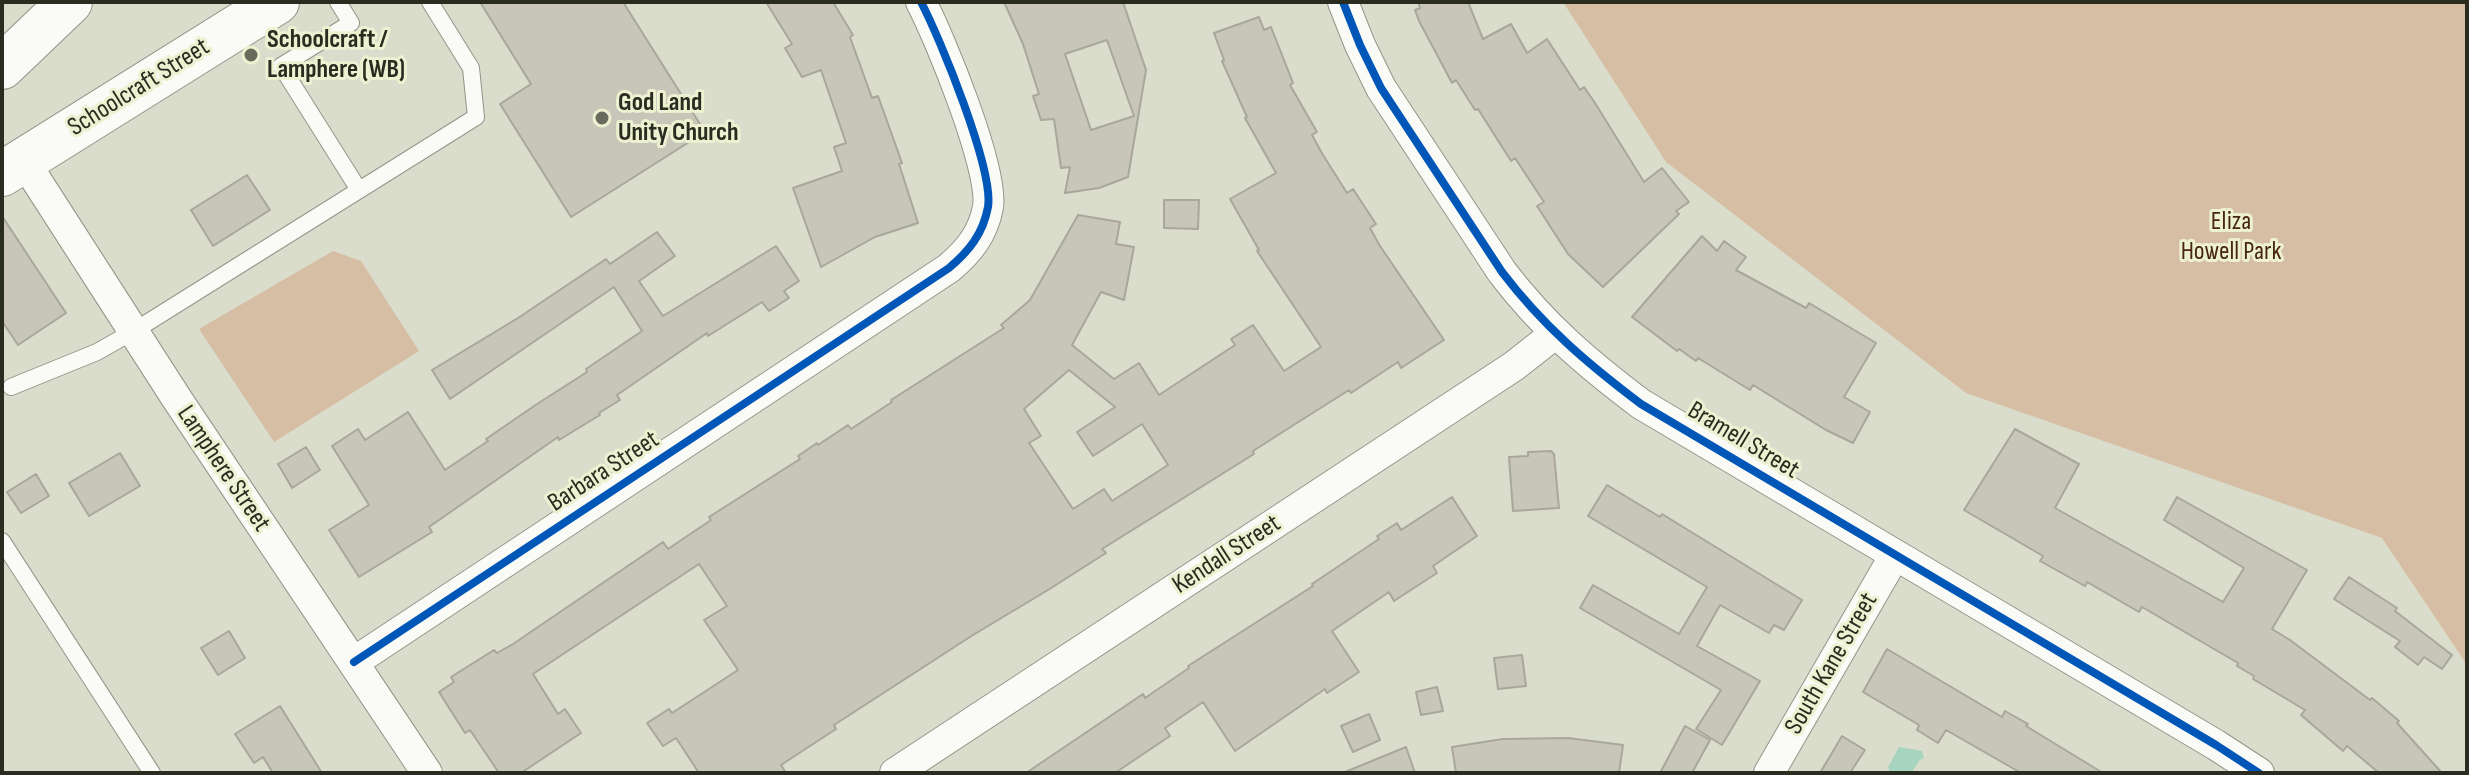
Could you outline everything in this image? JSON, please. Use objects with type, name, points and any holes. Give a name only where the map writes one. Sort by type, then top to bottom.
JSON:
[{"type":"main road","points":[[2,25],[45,2]]},
{"type":"main road","points":[[2,67],[70,2]]},
{"type":"main road","name":"Schoolcraft Street","points":[[13,168],[277,2]]},
{"type":"street","name":"Barbara Street","points":[[354,662],[876,317],[968,252],[981,230],[988,206],[987,176],[949,64],[921,2]]},
{"type":"street","name":"Bramell Street","points":[[1343,2],[1381,88],[1502,272],[1522,298],[1587,363],[1641,404],[2259,773]]},
{"type":"street","name":"Lamphere Street","points":[[13,168],[134,331],[427,773]]},
{"type":"street","name":"Kendall Street","points":[[895,773],[1514,366],[1556,333]]},
{"type":"street","name":"South Kane Street","points":[[1769,773],[1895,555]]},
{"type":"lane","points":[[338,2],[351,23],[281,66],[359,190]]},
{"type":"lane","points":[[11,387],[97,352],[134,331],[476,117],[471,68],[430,2]]},
{"type":"lane","points":[[2,541],[152,773]]},
{"type":"green space","name":"Eliza Howell Park","points":[[1563,2],[2467,2],[2467,665],[2382,538],[1966,393],[1666,162]]},
{"type":"green space","points":[[333,251],[361,261],[419,351],[274,442],[199,329]]},
{"type":"shaded area","points":[[1899,747],[1922,751],[1924,758],[1911,773],[1890,773],[1888,767]]},
{"type":"building","name":"God Land Unity Church","points":[[480,2],[623,2],[705,132],[571,217],[500,104],[531,84]]},
{"type":"building","points":[[766,2],[833,2],[853,35],[850,37],[872,98],[878,96],[902,163],[899,164],[918,223],[875,237],[821,267],[793,188],[842,171],[834,147],[846,143],[821,70],[802,77],[785,48],[792,44]]},
{"type":"building","points":[[1004,2],[1123,2],[1146,70],[1128,177],[1099,188],[1065,193],[1070,167],[1061,168],[1054,119],[1041,120],[1033,96],[1039,94],[1023,44]],"holes":[[[1107,40],[1134,116],[1091,130],[1065,54]]]},
{"type":"building","points":[[1418,2],[1468,2],[1483,39],[1511,24],[1527,53],[1547,39],[1580,90],[1584,87],[1595,103],[1644,182],[1662,168],[1689,202],[1676,211],[1679,214],[1603,287],[1568,254],[1537,206],[1544,202],[1515,158],[1511,161],[1456,80],[1452,83],[1419,21],[1415,10],[1420,8]]},
{"type":"building","points":[[1259,17],[1264,30],[1271,27],[1293,83],[1290,85],[1317,132],[1312,135],[1323,155],[1347,193],[1353,189],[1376,224],[1370,228],[1380,246],[1444,340],[1401,368],[1398,362],[1351,393],[1349,390],[1102,549],[1106,553],[834,725],[836,729],[781,765],[786,773],[699,773],[676,738],[663,746],[647,723],[669,709],[672,713],[738,670],[704,620],[727,606],[699,564],[533,674],[558,714],[565,709],[581,733],[521,773],[499,773],[470,730],[465,733],[439,692],[454,682],[451,677],[494,650],[497,653],[513,644],[663,542],[668,549],[711,520],[709,517],[800,459],[798,456],[817,443],[848,425],[851,429],[1004,328],[1001,325],[1030,300],[1078,215],[1120,222],[1116,244],[1134,247],[1124,300],[1101,292],[1072,345],[1114,379],[1139,363],[1159,395],[1235,345],[1231,339],[1253,325],[1284,371],[1321,347],[1257,251],[1230,199],[1276,173],[1245,118],[1214,33]],"holes":[[[1069,370],[1115,407],[1077,432],[1093,456],[1142,424],[1168,465],[1112,501],[1104,489],[1073,509],[1029,443],[1041,436],[1024,409]]]},
{"type":"building","points":[[247,175],[270,210],[213,246],[191,210]]},
{"type":"building","points":[[1164,200],[1199,200],[1198,229],[1164,228]]},
{"type":"building","points":[[2,216],[66,313],[18,345],[2,321]]},
{"type":"building","points":[[657,232],[675,256],[639,281],[663,316],[776,246],[799,281],[784,291],[789,298],[769,311],[762,302],[708,336],[707,333],[617,395],[620,400],[600,415],[559,440],[558,437],[429,527],[432,532],[359,577],[329,530],[369,505],[332,446],[358,429],[365,440],[408,412],[445,470],[642,331],[614,287],[450,399],[432,370],[518,318],[606,259],[610,264]]},
{"type":"building","points":[[1702,236],[1717,251],[1724,241],[1746,257],[1736,270],[1806,308],[1809,303],[1876,343],[1844,397],[1870,412],[1853,443],[1753,385],[1750,390],[1698,358],[1696,361],[1679,349],[1677,351],[1632,317]]},
{"type":"building","points":[[2015,429],[2079,464],[2055,508],[2223,602],[2244,568],[2164,520],[2177,497],[2307,570],[2272,629],[2370,700],[2372,698],[2399,721],[2397,723],[2442,773],[2379,773],[2347,746],[2343,751],[2301,715],[2305,710],[2253,679],[2254,676],[2237,666],[2238,663],[2142,607],[2139,612],[2087,582],[2085,586],[2040,561],[2043,556],[1964,510]]},
{"type":"building","points":[[306,447],[320,470],[292,488],[278,464]]},
{"type":"building","points":[[1551,451],[1554,454],[1559,508],[1513,511],[1509,457]]},
{"type":"building","points":[[120,453],[140,486],[89,516],[69,483]]},
{"type":"building","points":[[36,474],[49,496],[21,513],[7,492]]},
{"type":"building","points":[[1607,485],[1660,517],[1662,514],[1802,600],[1784,630],[1774,625],[1769,633],[1720,605],[1697,646],[1760,681],[1722,745],[1696,729],[1721,690],[1580,608],[1593,585],[1679,634],[1707,587],[1588,516]]},
{"type":"building","points":[[1452,497],[1477,536],[1433,566],[1437,573],[1394,601],[1389,592],[1332,631],[1359,672],[1327,693],[1325,689],[1235,751],[1203,702],[1165,728],[1170,736],[1115,773],[1026,773],[1313,586],[1397,523],[1401,530]]},
{"type":"building","points":[[2349,577],[2397,608],[2395,611],[2452,655],[2442,669],[2424,657],[2418,665],[2395,647],[2400,641],[2334,599]]},
{"type":"building","points":[[229,631],[245,658],[218,675],[201,648]]},
{"type":"building","points":[[1887,649],[2002,717],[2005,711],[2028,724],[2026,726],[2103,773],[2021,773],[1946,730],[1938,743],[1917,730],[1919,725],[1863,692]]},
{"type":"building","points":[[1522,655],[1526,686],[1498,689],[1494,658]]},
{"type":"building","points":[[1437,687],[1443,711],[1421,715],[1416,692]]},
{"type":"building","points":[[280,706],[322,773],[273,773],[263,757],[254,763],[235,734]]},
{"type":"building","points":[[1369,714],[1380,740],[1353,752],[1341,726]]},
{"type":"building","points":[[1685,726],[1710,740],[1692,773],[1660,773]]},
{"type":"building","points":[[1842,736],[1865,750],[1850,773],[1820,773]]},
{"type":"building","points":[[1568,738],[1623,745],[1619,773],[1456,773],[1452,747],[1503,739]]},
{"type":"building","points":[[1406,747],[1415,773],[1345,773],[1345,772]]},
{"type":"cycle path","points":[[354,662],[949,268],[969,248],[986,217],[988,189],[964,104],[921,2]]},
{"type":"cycle path","points":[[1343,2],[1381,88],[1502,272],[1550,327],[1585,359],[1641,404],[2259,773]]},
{"type":"place","name":"Schoolcraft / Lamphere (WB)","points":[[251,55]]},
{"type":"place","name":"God Land Unity Church","points":[[602,118]]}]
